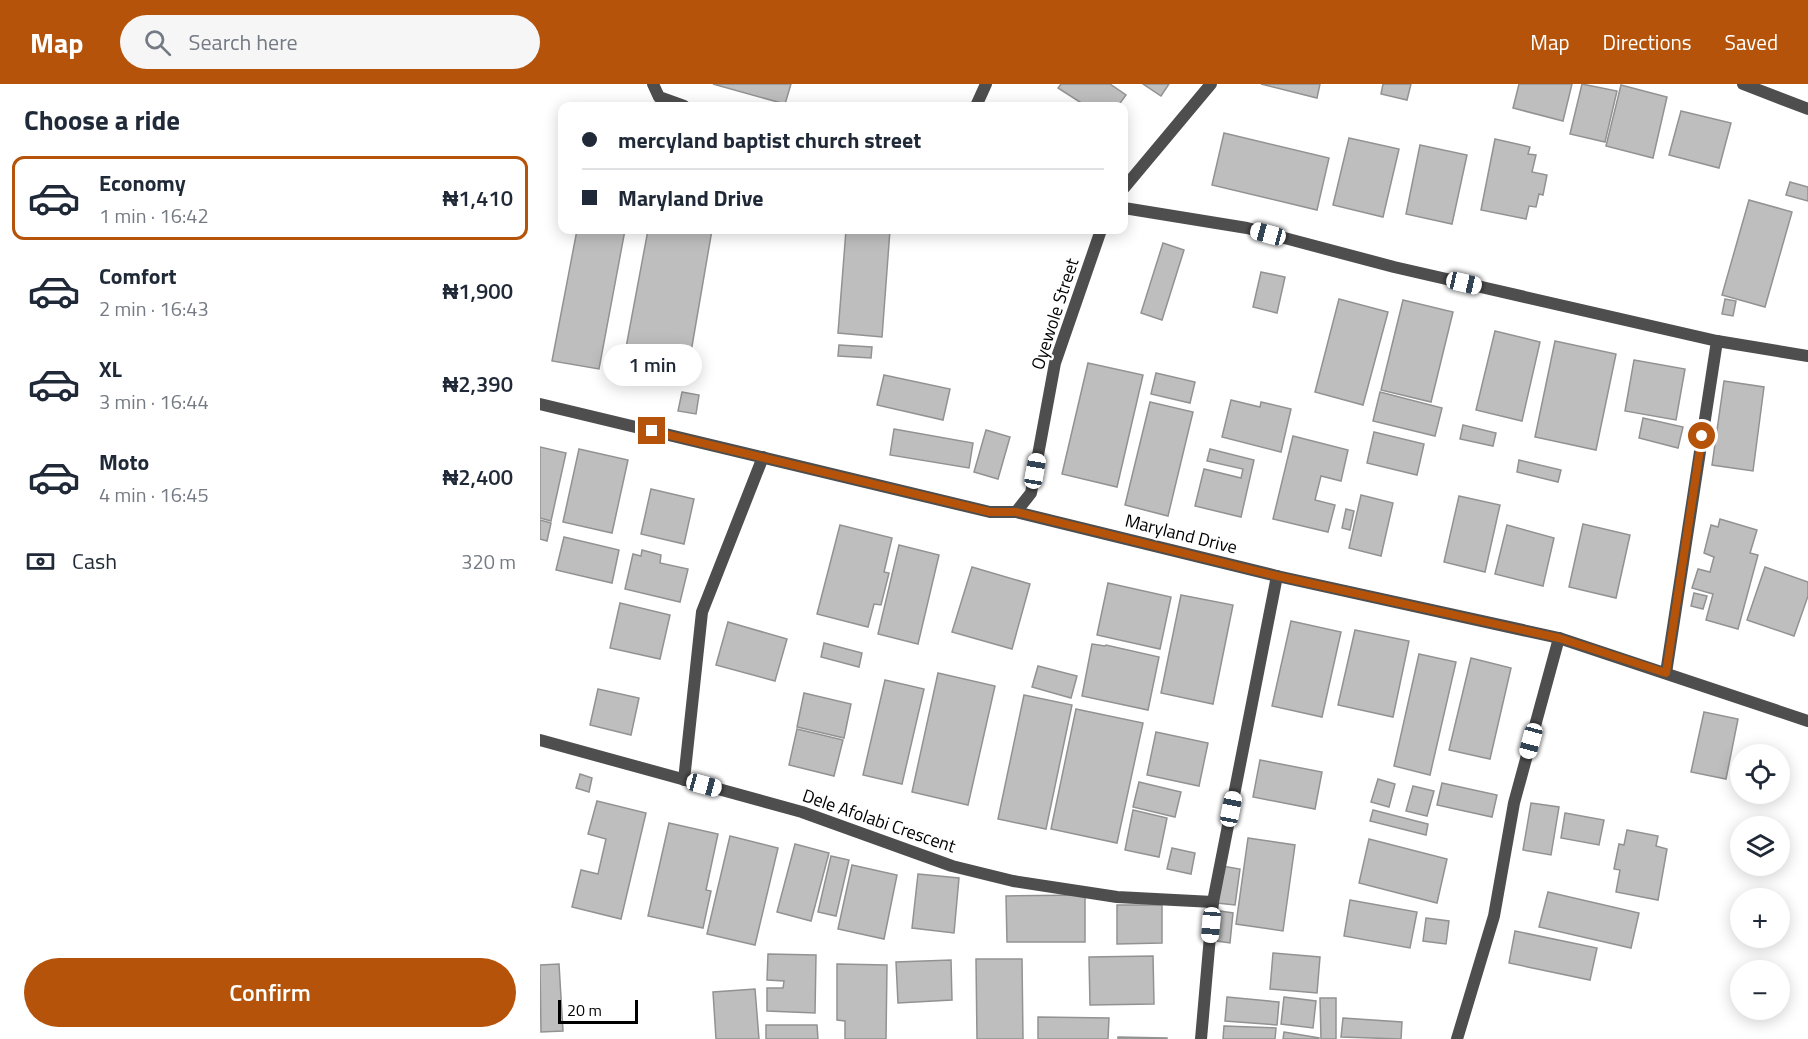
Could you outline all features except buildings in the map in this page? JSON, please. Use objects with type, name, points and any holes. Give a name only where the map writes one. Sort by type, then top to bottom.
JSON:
[{"type":"street","points":[[653,84],[659,98],[672,102]]},
{"type":"street","points":[[978,102],[986,84]]},
{"type":"street","points":[[1128,183],[1211,84]]},
{"type":"street","points":[[1743,84],[1808,109]]},
{"type":"street","points":[[1128,209],[1247,228],[1395,267],[1717,342],[1808,356]]},
{"type":"street","name":"Oyewole Street","points":[[1016,512],[1031,493],[1055,363],[1100,234]]},
{"type":"street","points":[[1666,673],[1717,342]]},
{"type":"street","name":"Maryland Drive","points":[[540,404],[990,512],[1016,512],[1277,576],[1559,638],[1808,721]]},
{"type":"street","points":[[684,780],[702,612],[764,458]]},
{"type":"street","points":[[1200,1039],[1213,902],[1277,576]]},
{"type":"street","points":[[1457,1039],[1494,916],[1514,803],[1559,638]]},
{"type":"street","name":"Dele Afolabi Crescent","points":[[540,740],[802,812],[952,866],[1013,881],[1117,897],[1213,902]]},
{"type":"route","points":[[652,431],[990,512],[1016,512],[1277,576],[1559,638],[1666,673],[1702,436]]}]
